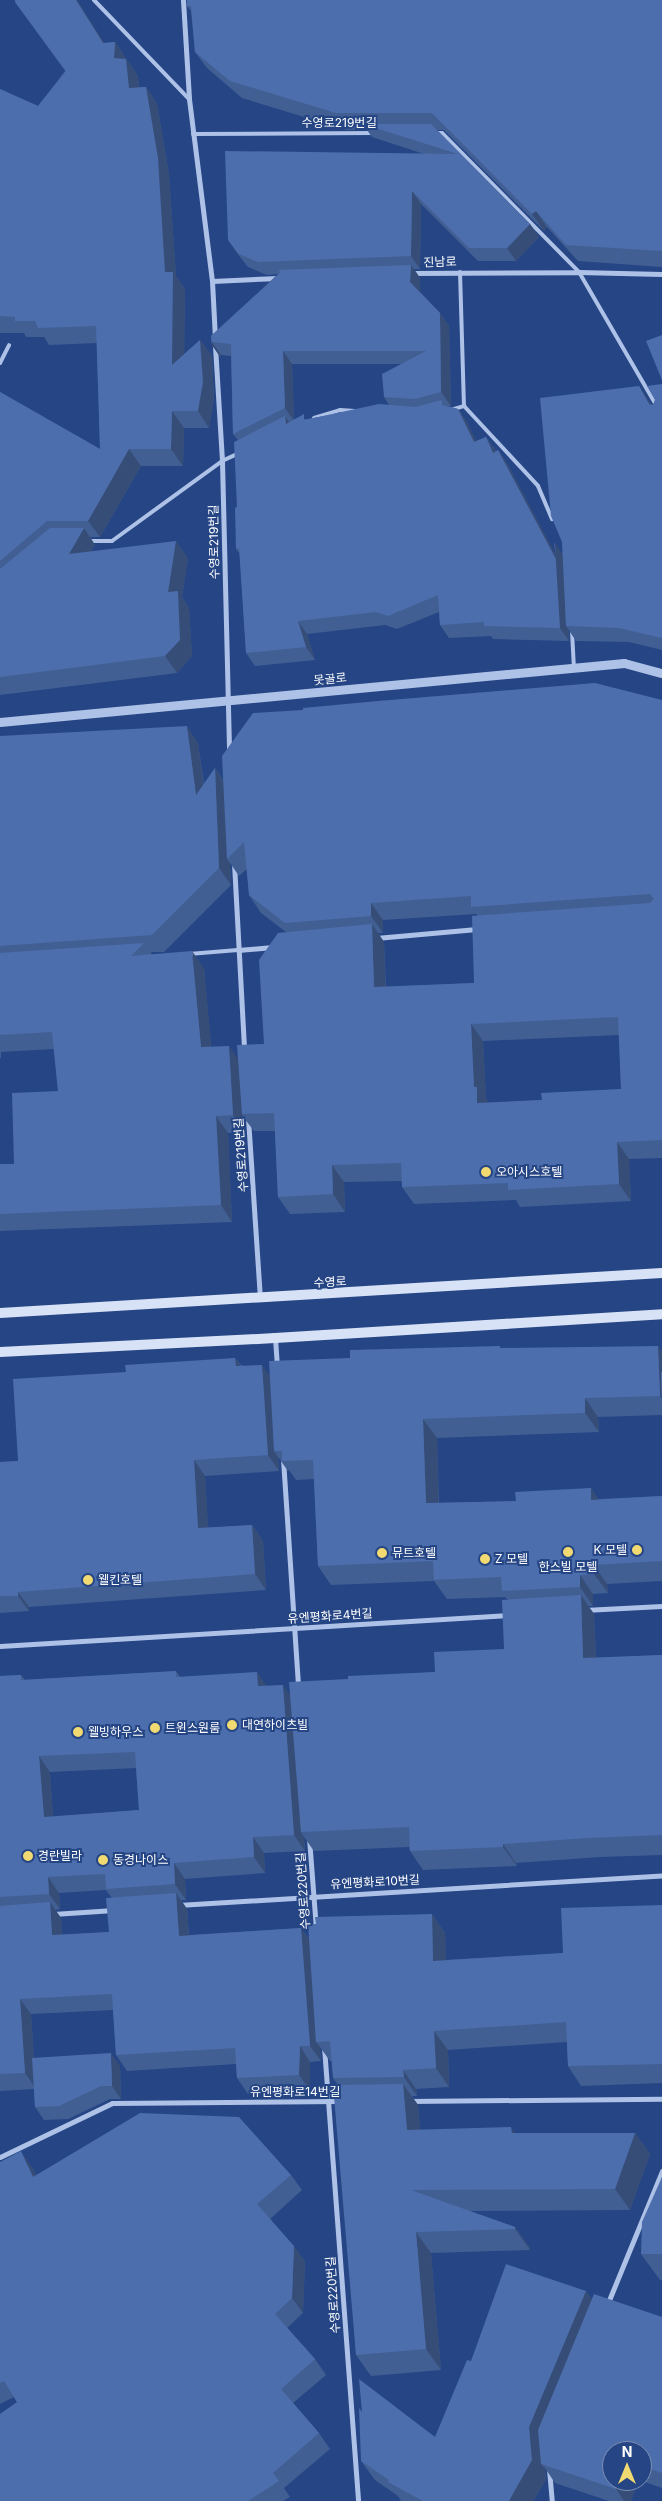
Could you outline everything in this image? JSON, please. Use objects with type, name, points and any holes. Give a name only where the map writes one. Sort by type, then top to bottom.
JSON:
[{"type":"main road","name":"수영로","points":[[0,1314],[662,1273]]},
{"type":"main road","points":[[0,1352],[276,1338],[662,1314]]},
{"type":"street","name":"수영로219번길","points":[[183,0],[189,100],[212,281],[222,461],[229,761]]},
{"type":"street","name":"진남로","points":[[400,274],[579,272],[662,274]]},
{"type":"street","points":[[212,281],[281,278]]},
{"type":"street","name":"못골로","points":[[0,722],[624,663],[662,673]]},
{"type":"street","points":[[234,861],[245,1060]]},
{"type":"street","points":[[374,938],[481,929]]},
{"type":"street","points":[[238,950],[277,947]]},
{"type":"street","name":"수영로219번길","points":[[248,1109],[260,1299]]},
{"type":"street","points":[[276,1338],[277,1368]]},
{"type":"street","points":[[282,1454],[298,1698]]},
{"type":"street","points":[[572,1611],[662,1606]]},
{"type":"street","name":"유엔평화로4번길","points":[[0,1646],[512,1615]]},
{"type":"street","name":"수영로220번길","points":[[308,1826],[316,1935]]},
{"type":"street","name":"유엔평화로10번길","points":[[166,1906],[662,1875]]},
{"type":"street","points":[[49,1915],[118,1910]]},
{"type":"street","name":"수영로220번길","points":[[324,2042],[358,2501]]},
{"type":"street","points":[[397,2101],[662,2099]]},
{"type":"street","name":"유엔평화로14번길","points":[[0,2157],[112,2103],[348,2101]]},
{"type":"street","points":[[602,2314],[662,2171]]},
{"type":"street","points":[[549,2466],[552,2501]]},
{"type":"lane","points":[[94,0],[189,100]]},
{"type":"lane","name":"수영로219번길","points":[[194,134],[382,133]]},
{"type":"lane","points":[[432,133],[442,133],[579,272],[657,407]]},
{"type":"lane","points":[[460,272],[464,406],[538,486],[553,521]]},
{"type":"lane","points":[[0,363],[9,345]]},
{"type":"lane","points":[[448,410],[464,406]]},
{"type":"lane","points":[[305,421],[340,410],[359,411]]},
{"type":"lane","points":[[86,541],[112,541],[222,461],[239,453]]},
{"type":"lane","points":[[572,622],[574,668]]},
{"type":"lane","points":[[180,954],[238,950]]},
{"type":"building","points":[[15,0],[76,0],[103,43],[115,42],[114,58],[126,59],[129,88],[146,87],[158,158],[165,272],[173,272],[172,365],[200,340],[203,382],[198,411],[172,411],[171,449],[129,449],[88,521],[47,521],[0,561],[0,392],[100,449],[96,326],[38,328],[35,321],[15,321],[15,317],[0,316],[0,89],[38,106],[66,71]]},
{"type":"building","points":[[187,0],[662,0],[662,251],[566,245],[536,211],[532,214],[432,113],[336,113],[230,81],[195,52],[191,6],[187,6]]},
{"type":"building","points":[[363,124],[431,124],[530,224],[507,248],[469,248],[412,191],[411,256],[258,262],[239,254],[228,240],[225,151],[458,154]]},
{"type":"building","points":[[411,265],[410,282],[440,313],[441,392],[415,399],[384,397],[382,374],[426,351],[283,351],[285,408],[233,434],[231,344],[212,342],[212,345],[211,336],[281,272],[277,270]]},
{"type":"building","points":[[662,335],[662,380],[646,341]]},
{"type":"building","points":[[662,384],[662,638],[619,628],[566,626],[562,542],[551,516],[540,398],[639,386],[649,404],[653,405],[655,400],[647,386]]},
{"type":"building","points":[[442,400],[442,405],[458,409],[474,442],[486,437],[493,453],[498,450],[556,559],[560,628],[484,626],[484,622],[440,625],[438,595],[388,616],[376,612],[298,621],[306,647],[246,653],[239,548],[236,549],[235,508],[237,507],[234,442],[285,416],[286,424],[304,414],[304,420],[379,404],[415,407]]},
{"type":"building","points":[[50,528],[84,528],[69,554],[176,541],[168,592],[178,591],[180,640],[165,656],[0,677],[0,569]]},
{"type":"building","points":[[595,683],[662,700],[662,1140],[617,1142],[619,1184],[508,1190],[508,1183],[402,1187],[401,1163],[332,1165],[333,1194],[278,1197],[274,1113],[242,1114],[237,1045],[264,1044],[259,960],[278,933],[372,924],[374,987],[474,983],[472,916],[650,903],[654,899],[650,894],[471,907],[471,896],[371,903],[371,916],[285,923],[249,895],[244,842],[227,859],[222,756],[253,713],[303,710],[303,708]],"holes":[[[618,1017],[621,1089],[541,1093],[542,1100],[477,1103],[477,1087],[474,1087],[471,1024]]]},
{"type":"building","points":[[187,726],[196,795],[215,768],[219,868],[152,935],[0,946],[0,736]]},
{"type":"building","points":[[144,943],[131,956],[192,951],[201,1047],[229,1046],[233,1115],[216,1116],[221,1205],[0,1214],[0,1164],[14,1164],[12,1093],[58,1091],[52,1032],[0,1035],[0,953]]},
{"type":"building","points":[[500,1346],[500,1348],[658,1346],[660,1396],[585,1398],[585,1413],[423,1419],[426,1503],[516,1501],[515,1492],[591,1488],[591,1500],[662,1496],[662,1561],[594,1565],[594,1574],[580,1575],[580,1587],[502,1591],[501,1577],[434,1580],[433,1561],[318,1566],[313,1460],[282,1461],[282,1451],[274,1451],[269,1361],[350,1358],[350,1350]]},
{"type":"building","points":[[235,1358],[236,1366],[262,1365],[268,1455],[194,1460],[198,1528],[252,1525],[255,1574],[18,1592],[18,1596],[0,1596],[0,1462],[18,1461],[13,1379],[126,1372],[125,1365]]},
{"type":"building","points":[[661,1372],[662,1372],[662,1405]]},
{"type":"building","points":[[581,1595],[583,1658],[662,1655],[662,1835],[503,1844],[503,1847],[410,1851],[409,1827],[301,1832],[289,1682],[348,1679],[348,1676],[435,1672],[434,1652],[504,1649],[502,1600]]},
{"type":"building","points":[[176,1671],[176,1677],[257,1672],[258,1686],[283,1685],[294,1835],[253,1837],[254,1857],[174,1863],[175,1884],[106,1889],[105,1874],[48,1877],[49,1894],[0,1897],[0,1676],[21,1675],[21,1680]],"holes":[[[135,1752],[139,1810],[44,1817],[39,1756]]]},
{"type":"building","points":[[176,1893],[179,1936],[301,1928],[310,2046],[300,2046],[299,2075],[237,2078],[235,2048],[116,2055],[112,1994],[20,1999],[25,2073],[0,2074],[0,1906],[50,1902],[52,1935],[109,1932],[106,1898]]},
{"type":"building","points":[[662,1905],[662,2064],[568,2066],[566,2022],[434,2031],[436,2068],[403,2070],[404,2077],[333,2078],[330,2041],[316,2042],[308,1924],[316,1924],[315,1917],[432,1914],[433,1961],[563,1953],[561,1908]]},
{"type":"building","points":[[111,2053],[112,2086],[101,2086],[59,2106],[35,2107],[32,2058]]},
{"type":"building","points":[[403,2084],[407,2130],[511,2127],[512,2133],[635,2133],[615,2189],[411,2190],[515,2227],[515,2229],[416,2232],[426,2349],[356,2355],[333,2085]]},
{"type":"building","points":[[140,2113],[239,2117],[291,2175],[257,2204],[294,2246],[292,2298],[275,2314],[315,2359],[281,2389],[319,2433],[273,2473],[279,2481],[248,2501],[0,2501],[0,2414],[17,2402],[4,2381],[0,2383],[0,2162],[21,2151],[33,2177]]},
{"type":"building","points":[[662,2177],[662,2254],[641,2254],[642,2222]]},
{"type":"building","points":[[506,2264],[586,2291],[529,2427],[532,2460],[509,2501],[423,2501],[388,2482],[389,2480],[361,2461],[359,2408],[362,2412],[359,2379],[435,2437],[467,2360],[471,2361]]},
{"type":"building","points":[[594,2294],[662,2317],[662,2473],[652,2470],[652,2441],[602,2441],[602,2484],[541,2464],[538,2430]]},
{"type":"place","name":"오아시스호텔","points":[[486,1172]]},
{"type":"place","name":"K 모텔","points":[[637,1550]]},
{"type":"place","name":"한스빌 모텔","points":[[568,1552]]},
{"type":"place","name":"뮤트호텔","points":[[382,1553]]},
{"type":"place","name":"Z 모텔","points":[[485,1559]]},
{"type":"place","name":"웰킨호텔","points":[[88,1580]]},
{"type":"place","name":"대연하이츠빌","points":[[232,1725]]},
{"type":"place","name":"트윈스원룸","points":[[155,1728]]},
{"type":"place","name":"웰빙하우스","points":[[78,1732]]},
{"type":"place","name":"경란빌라","points":[[28,1856]]},
{"type":"place","name":"동경나이스","points":[[103,1860]]}]
